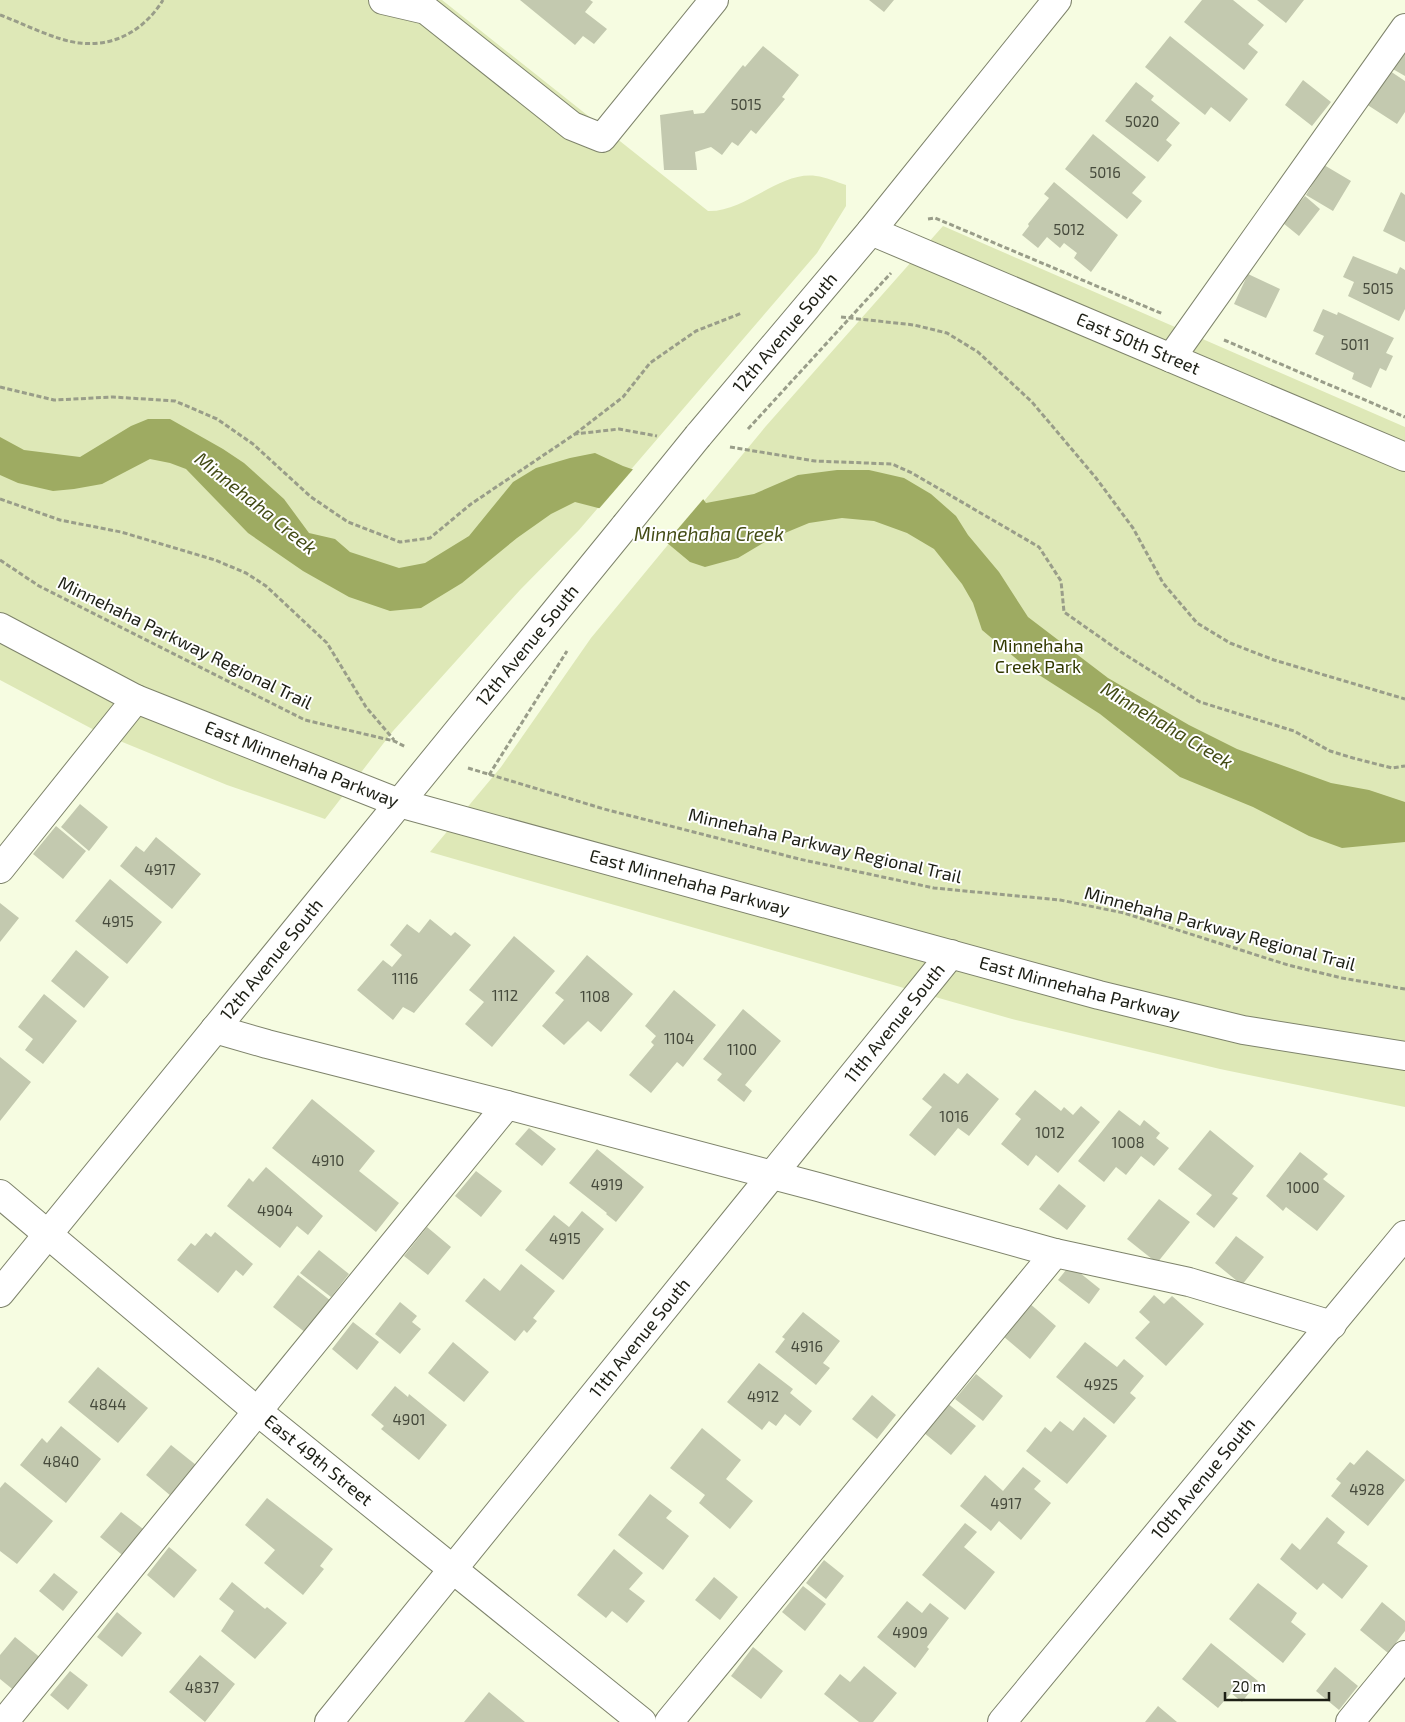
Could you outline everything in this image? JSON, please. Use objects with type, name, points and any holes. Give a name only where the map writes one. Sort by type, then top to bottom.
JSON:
[{"type":"street","points":[[384,0],[426,10],[572,126],[602,138],[714,0]]},
{"type":"street","name":"12th Avenue South","points":[[0,1293],[625,526],[710,441],[800,315],[871,231],[1056,0]]},
{"type":"street","points":[[1171,358],[1405,28]]},
{"type":"street","name":"East 50th Street","points":[[871,231],[1405,457]]},
{"type":"street","name":"East Minnehaha Parkway","points":[[0,628],[136,699],[399,803],[1099,995],[1243,1030],[1405,1056]]},
{"type":"street","points":[[0,869],[136,699]]},
{"type":"street","name":"11th Avenue South","points":[[330,1722],[951,954]]},
{"type":"street","points":[[215,1029],[507,1105],[1055,1253],[1189,1282],[1332,1325]]},
{"type":"street","points":[[4,1722],[507,1105]]},
{"type":"street","name":"East 49th Street","points":[[0,1194],[49,1233],[257,1411],[642,1722]]},
{"type":"street","name":"10th Avenue South","points":[[1002,1722],[1405,1235]]},
{"type":"street","points":[[669,1722],[1055,1253]]},
{"type":"street","points":[[1350,1722],[1405,1655]]},
{"type":"path","points":[[0,15],[80,43],[107,42],[133,33],[152,17],[163,0]]},
{"type":"path","points":[[745,433],[891,272],[887,264]]},
{"type":"path","points":[[0,387],[54,400],[113,397],[175,401],[217,419],[253,444],[311,497],[348,522],[400,542],[430,538],[470,504],[575,434],[623,397],[650,363],[696,331],[742,313]]},
{"type":"path","points":[[800,315],[914,325],[947,334],[978,352],[1014,383],[1101,485],[1133,528],[1163,583],[1197,623],[1230,643],[1274,660],[1405,699]]},
{"type":"path","points":[[575,434],[619,429],[663,438]]},
{"type":"path","points":[[727,454],[738,440]]},
{"type":"path","points":[[710,441],[732,448],[815,461],[892,464],[912,473],[1039,546],[1060,581],[1064,612],[1121,652],[1200,702],[1294,731],[1330,751],[1392,768],[1405,766]]},
{"type":"path","name":"Minnehaha Parkway Regional Trail","points":[[0,499],[60,520],[121,532],[216,560],[266,586],[327,643],[366,707],[394,741],[305,720],[39,586],[0,560]]},
{"type":"path","points":[[489,775],[570,647]]},
{"type":"path","name":"Minnehaha Parkway Regional Trail","points":[[474,770],[604,809],[799,859],[934,888],[1060,900],[1124,913],[1288,965],[1405,989]]},
{"type":"green space","points":[[0,0],[442,0],[708,211],[722,210],[736,205],[776,185],[802,176],[827,178],[846,185],[846,206],[817,253],[579,530],[520,590],[393,731],[325,819],[227,785],[98,732],[0,680]]},
{"type":"green space","name":"Minnehaha Creek Park","points":[[943,226],[1405,427],[1405,1107],[1220,1069],[1012,1019],[430,852],[501,767],[591,638],[766,426]]},
{"type":"water","name":"Minnehaha Creek","points":[[148,419],[170,419],[244,463],[284,499],[309,533],[335,539],[350,552],[399,568],[425,563],[469,536],[513,482],[536,468],[595,453],[623,466],[698,492],[706,503],[754,494],[798,475],[837,470],[869,470],[904,478],[931,494],[956,516],[968,535],[999,572],[1028,617],[1108,678],[1189,725],[1237,749],[1331,783],[1369,790],[1405,802],[1405,842],[1342,848],[1309,836],[1253,807],[1180,777],[1100,714],[1025,666],[982,630],[973,603],[962,584],[934,549],[907,533],[874,521],[842,518],[809,523],[768,540],[738,558],[705,567],[690,562],[666,542],[602,509],[575,502],[551,514],[517,538],[462,583],[421,608],[390,611],[349,597],[303,571],[248,533],[186,469],[170,463],[150,459],[102,484],[53,491],[18,483],[0,475],[0,437],[24,450],[80,457],[131,426]]},
{"type":"pier","points":[[635,467],[699,490],[705,497],[665,544],[597,511]]},
{"type":"building","points":[[520,0],[590,0],[593,2],[585,12],[607,29],[594,44],[583,36],[575,45]]},
{"type":"building","points":[[869,0],[894,0],[884,12]]},
{"type":"building","points":[[1202,0],[1233,0],[1264,25],[1248,44],[1258,52],[1244,70],[1184,22]]},
{"type":"building","points":[[1257,0],[1304,0],[1286,23]]},
{"type":"building","points":[[1170,36],[1248,99],[1230,122],[1211,107],[1205,115],[1145,67]]},
{"type":"building","points":[[763,46],[799,75],[782,97],[785,99],[756,134],[751,130],[738,146],[732,142],[722,155],[711,147],[695,152],[697,170],[664,170],[660,115],[693,110],[694,114],[704,113],[743,65],[745,67]]},
{"type":"building","points":[[1405,46],[1405,76],[1391,68]]},
{"type":"building","points":[[1390,71],[1405,81],[1405,112],[1397,124],[1366,104]]},
{"type":"building","points":[[1303,80],[1331,102],[1312,126],[1285,105]]},
{"type":"building","points":[[1136,82],[1154,96],[1151,100],[1180,123],[1166,140],[1172,145],[1158,162],[1105,121]]},
{"type":"building","points":[[1093,134],[1146,177],[1132,193],[1142,201],[1127,219],[1065,169]]},
{"type":"building","points":[[1324,165],[1351,181],[1333,211],[1306,195]]},
{"type":"building","points":[[1054,182],[1118,235],[1091,272],[1074,258],[1077,253],[1064,243],[1060,248],[1047,237],[1038,248],[1022,235],[1029,226],[1028,224],[1049,198],[1044,194]]},
{"type":"building","points":[[1401,192],[1405,195],[1405,242],[1383,231]]},
{"type":"building","points":[[1305,196],[1320,209],[1299,236],[1283,223]]},
{"type":"building","points":[[1353,256],[1397,274],[1400,267],[1405,270],[1405,309],[1399,321],[1348,296],[1354,282],[1343,277]]},
{"type":"building","points":[[1248,274],[1280,289],[1266,318],[1234,304]]},
{"type":"building","points":[[1323,309],[1337,315],[1338,312],[1394,338],[1386,353],[1393,356],[1386,371],[1380,368],[1371,388],[1352,379],[1354,373],[1315,354],[1324,336],[1313,331]]},
{"type":"building","points":[[80,804],[108,827],[89,851],[61,827]]},
{"type":"building","points":[[56,826],[86,851],[63,879],[33,854]]},
{"type":"building","points":[[156,837],[201,874],[172,909],[120,866],[136,846],[144,852]]},
{"type":"building","points":[[110,879],[162,922],[127,964],[75,921]]},
{"type":"building","points":[[0,903],[19,918],[0,942]]},
{"type":"building","points":[[430,919],[451,936],[455,932],[471,945],[414,1013],[403,1007],[393,1020],[357,990],[383,960],[392,967],[402,955],[390,945],[407,924],[419,933]]},
{"type":"building","points":[[514,936],[555,971],[492,1047],[465,1024],[484,1002],[469,990]]},
{"type":"building","points":[[76,950],[109,977],[84,1008],[51,981]]},
{"type":"building","points":[[587,955],[633,994],[601,1032],[588,1021],[564,1045],[542,1026],[564,1000],[555,993]]},
{"type":"building","points":[[674,990],[716,1025],[683,1067],[677,1062],[651,1093],[629,1075],[654,1045],[651,1042],[656,1036],[645,1026]]},
{"type":"building","points":[[44,994],[77,1021],[43,1064],[25,1050],[33,1039],[18,1027]]},
{"type":"building","points":[[743,1009],[781,1041],[745,1085],[752,1091],[744,1102],[717,1080],[722,1074],[703,1059]]},
{"type":"building","points":[[0,1057],[31,1082],[0,1121]]},
{"type":"building","points":[[944,1073],[958,1084],[967,1073],[999,1099],[969,1136],[958,1128],[935,1156],[909,1135],[932,1107],[922,1099]]},
{"type":"building","points":[[1035,1090],[1061,1111],[1064,1107],[1073,1115],[1081,1106],[1100,1122],[1058,1173],[1036,1155],[1028,1166],[1001,1144],[1021,1119],[1015,1114]]},
{"type":"building","points":[[312,1099],[375,1151],[359,1171],[399,1203],[376,1232],[272,1148]]},
{"type":"building","points":[[1119,1110],[1140,1126],[1144,1120],[1160,1133],[1156,1138],[1169,1148],[1154,1166],[1141,1156],[1126,1175],[1116,1167],[1104,1182],[1078,1161]]},
{"type":"building","points":[[529,1128],[556,1149],[542,1166],[515,1144]]},
{"type":"building","points":[[1210,1130],[1254,1166],[1232,1194],[1238,1198],[1214,1228],[1196,1214],[1212,1195],[1178,1169]]},
{"type":"building","points":[[597,1149],[644,1187],[616,1222],[569,1183]]},
{"type":"building","points":[[1300,1152],[1328,1174],[1323,1179],[1345,1196],[1317,1231],[1286,1207],[1283,1211],[1266,1196]]},
{"type":"building","points":[[266,1167],[323,1216],[308,1235],[297,1226],[280,1248],[227,1206],[249,1178],[253,1182]]},
{"type":"building","points":[[476,1171],[502,1191],[481,1217],[455,1196]]},
{"type":"building","points":[[1059,1184],[1086,1206],[1067,1230],[1039,1209]]},
{"type":"building","points":[[1159,1199],[1190,1222],[1157,1263],[1127,1239]]},
{"type":"building","points":[[582,1211],[604,1229],[563,1280],[525,1250],[554,1215],[569,1227]]},
{"type":"building","points":[[427,1227],[451,1247],[428,1275],[404,1256]]},
{"type":"building","points":[[215,1232],[253,1264],[243,1276],[236,1270],[218,1293],[177,1260],[191,1243],[195,1246],[206,1233],[211,1237]]},
{"type":"building","points":[[1236,1236],[1264,1257],[1242,1285],[1215,1263]]},
{"type":"building","points":[[319,1250],[349,1274],[331,1297],[300,1273]]},
{"type":"building","points":[[521,1264],[555,1291],[533,1318],[537,1321],[527,1333],[524,1330],[515,1341],[465,1301],[484,1278],[500,1291]]},
{"type":"building","points":[[1070,1265],[1100,1289],[1089,1304],[1058,1280]]},
{"type":"building","points":[[298,1275],[331,1301],[306,1333],[273,1307]]},
{"type":"building","points":[[1154,1295],[1164,1304],[1172,1296],[1204,1324],[1166,1366],[1135,1338],[1150,1322],[1139,1312]]},
{"type":"building","points":[[400,1302],[417,1316],[412,1322],[421,1329],[400,1354],[375,1334]]},
{"type":"building","points":[[1029,1303],[1056,1326],[1030,1359],[1003,1336]]},
{"type":"building","points":[[803,1312],[840,1341],[823,1363],[830,1368],[816,1385],[775,1352],[785,1339],[782,1337]]},
{"type":"building","points":[[353,1322],[379,1342],[357,1370],[332,1349]]},
{"type":"building","points":[[453,1342],[489,1372],[464,1402],[428,1373]]},
{"type":"building","points":[[1085,1342],[1117,1367],[1124,1359],[1144,1376],[1130,1393],[1136,1398],[1114,1424],[1056,1377]]},
{"type":"building","points":[[759,1363],[793,1389],[790,1393],[812,1411],[800,1426],[785,1414],[776,1426],[769,1421],[762,1430],[727,1402]]},
{"type":"building","points":[[98,1367],[148,1408],[118,1443],[68,1402]]},
{"type":"building","points":[[976,1374],[1003,1396],[983,1421],[955,1399]]},
{"type":"building","points":[[395,1386],[408,1397],[409,1394],[447,1425],[419,1460],[381,1429],[384,1426],[371,1415]]},
{"type":"building","points":[[872,1395],[896,1415],[877,1439],[852,1419]]},
{"type":"building","points":[[947,1403],[976,1426],[951,1455],[923,1432]]},
{"type":"building","points":[[1084,1417],[1107,1436],[1067,1484],[1026,1451],[1045,1427],[1051,1432],[1060,1421],[1073,1431]]},
{"type":"building","points":[[61,1426],[101,1459],[66,1503],[20,1465],[42,1438],[47,1443]]},
{"type":"building","points":[[702,1428],[741,1460],[726,1479],[753,1501],[730,1529],[699,1503],[705,1495],[670,1468]]},
{"type":"building","points":[[171,1445],[196,1465],[171,1496],[146,1475]]},
{"type":"building","points":[[1367,1450],[1405,1480],[1368,1526],[1331,1496],[1341,1483],[1336,1479],[1350,1462],[1354,1465]]},
{"type":"building","points":[[1023,1467],[1041,1481],[1034,1489],[1051,1503],[1021,1540],[999,1521],[991,1531],[960,1506],[985,1475],[1003,1491]]},
{"type":"building","points":[[5,1482],[53,1521],[17,1564],[0,1551],[0,1488]]},
{"type":"building","points":[[650,1494],[672,1511],[666,1518],[689,1536],[663,1570],[618,1535]]},
{"type":"building","points":[[267,1498],[333,1549],[320,1566],[324,1569],[303,1595],[264,1563],[275,1550],[245,1525]]},
{"type":"building","points":[[121,1512],[147,1532],[126,1558],[100,1537]]},
{"type":"building","points":[[1327,1517],[1345,1532],[1337,1543],[1368,1566],[1342,1599],[1323,1583],[1317,1590],[1280,1559],[1292,1543],[1300,1550]]},
{"type":"building","points":[[965,1523],[977,1532],[964,1547],[995,1572],[965,1610],[922,1575]]},
{"type":"building","points":[[169,1547],[197,1570],[174,1598],[147,1575]]},
{"type":"building","points":[[614,1549],[643,1573],[629,1589],[645,1601],[627,1623],[612,1611],[606,1618],[577,1595]]},
{"type":"building","points":[[824,1560],[844,1576],[826,1599],[806,1583]]},
{"type":"building","points":[[54,1573],[78,1592],[63,1611],[39,1591]]},
{"type":"building","points":[[714,1577],[738,1597],[720,1620],[695,1600]]},
{"type":"building","points":[[232,1582],[265,1609],[267,1607],[287,1623],[255,1659],[221,1631],[234,1611],[219,1599]]},
{"type":"building","points":[[1258,1583],[1297,1613],[1291,1622],[1306,1634],[1283,1663],[1229,1619]]},
{"type":"building","points":[[803,1586],[826,1604],[805,1631],[782,1612]]},
{"type":"building","points":[[907,1601],[922,1613],[930,1603],[949,1618],[927,1647],[929,1649],[915,1668],[877,1637]]},
{"type":"building","points":[[1382,1602],[1405,1621],[1405,1631],[1388,1653],[1360,1630]]},
{"type":"building","points":[[117,1612],[142,1633],[122,1657],[97,1637]]},
{"type":"building","points":[[15,1637],[42,1659],[16,1692],[0,1679],[0,1655]]},
{"type":"building","points":[[1211,1643],[1258,1681],[1242,1702],[1231,1693],[1218,1708],[1182,1679]]},
{"type":"building","points":[[753,1647],[783,1671],[761,1699],[731,1676]]},
{"type":"building","points":[[200,1655],[235,1684],[205,1722],[169,1692]]},
{"type":"building","points":[[864,1666],[897,1693],[873,1722],[859,1722],[824,1694],[840,1674],[850,1682]]},
{"type":"building","points":[[1335,1667],[1358,1686],[1339,1710],[1316,1691]]},
{"type":"building","points":[[70,1671],[88,1685],[68,1710],[50,1695]]},
{"type":"building","points":[[489,1692],[525,1722],[464,1722]]},
{"type":"building","points":[[1158,1706],[1177,1722],[1145,1722]]}]
